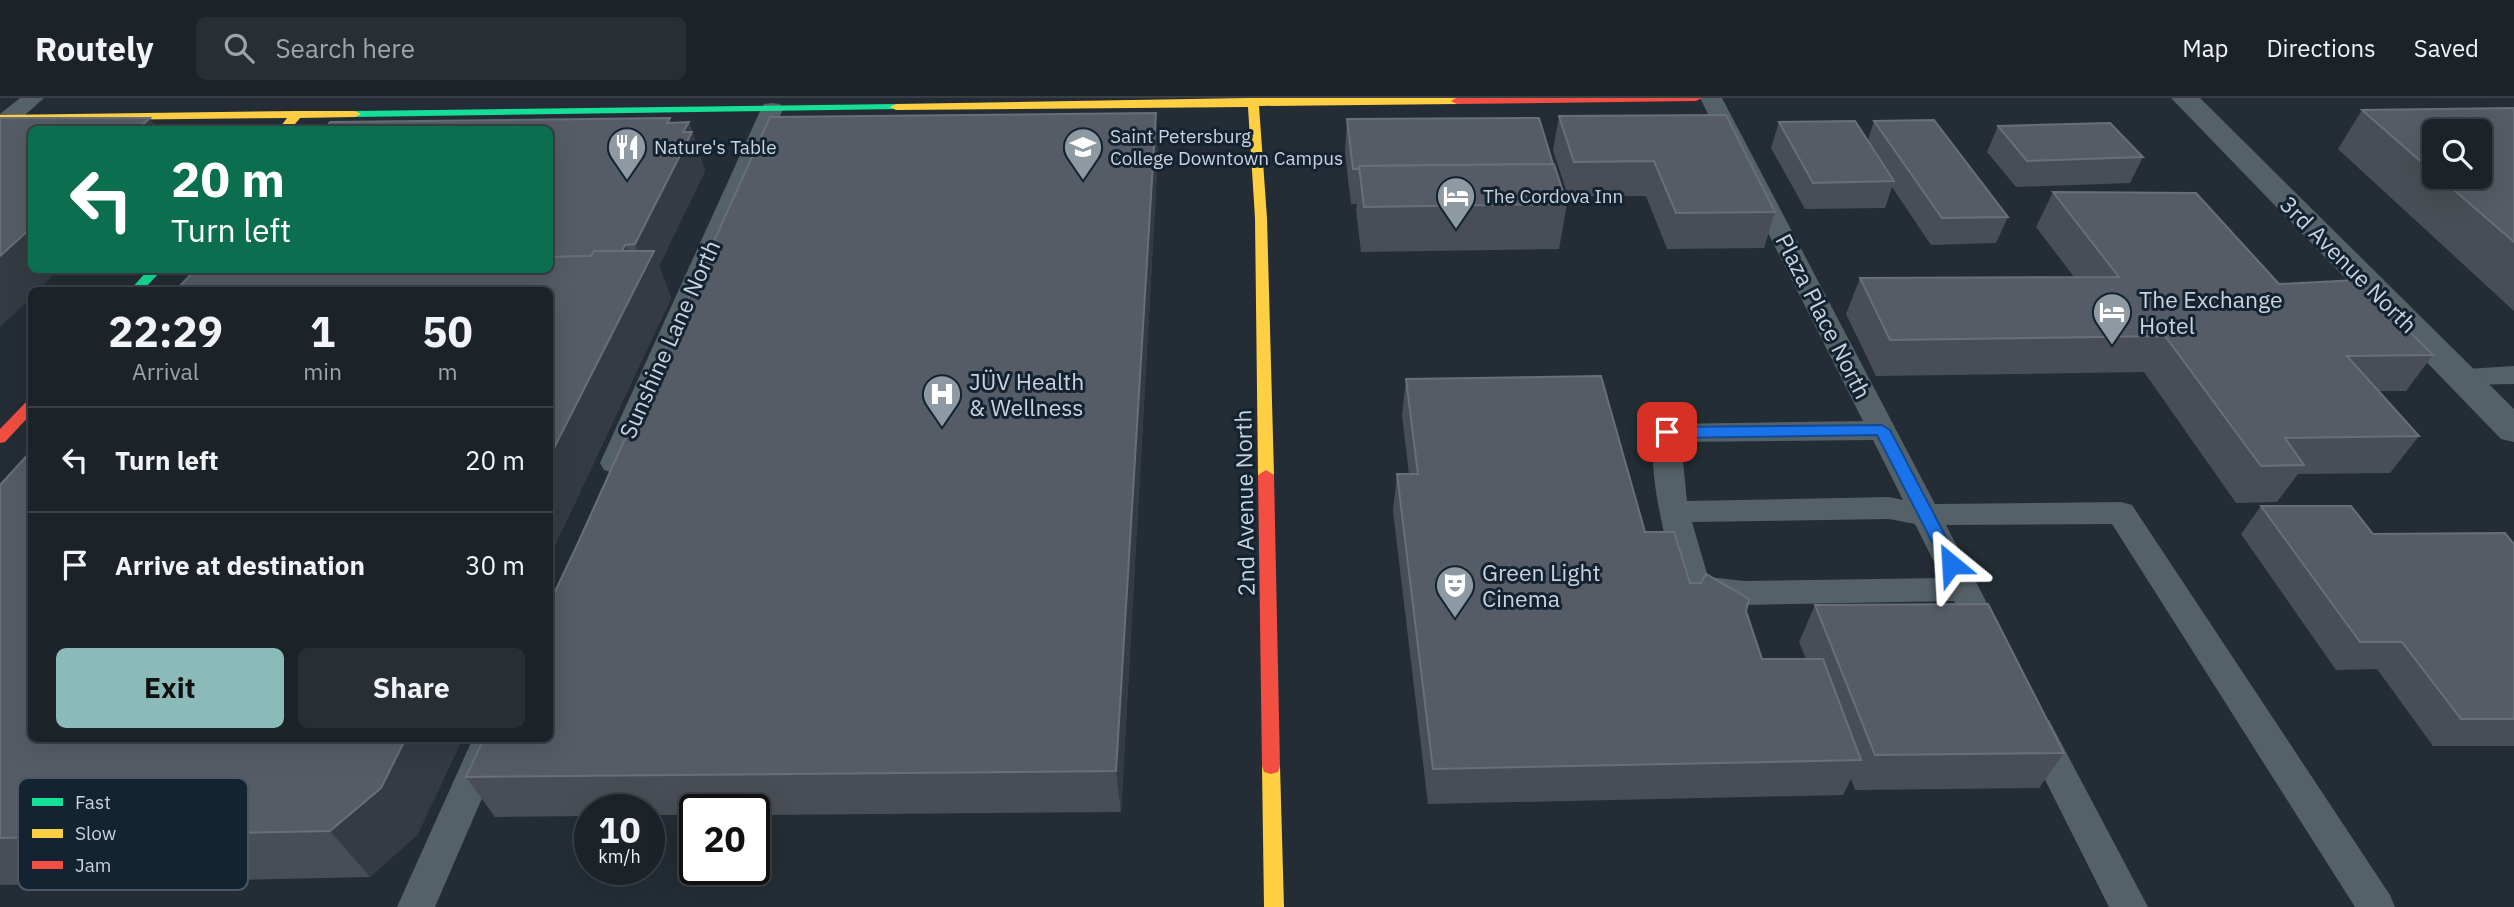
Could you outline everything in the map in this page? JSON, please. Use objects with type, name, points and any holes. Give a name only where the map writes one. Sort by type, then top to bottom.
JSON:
[{"type":"main road","points":[[286,126],[312,98]]},
{"type":"main road","points":[[3,120],[1253,100],[1696,98]]},
{"type":"main road","name":"2nd Avenue North","points":[[1253,100],[1261,218],[1274,907]]},
{"type":"main road","points":[[139,287],[152,273]]},
{"type":"main road","points":[[0,438],[28,408]]},
{"type":"street","name":"3rd Avenue North","points":[[2185,98],[2512,426]]},
{"type":"lane","points":[[3,120],[33,98]]},
{"type":"lane","name":"Plaza Place North","points":[[1711,98],[1983,625]]},
{"type":"lane","name":"Sunshine Lane North","points":[[605,483],[772,109]]},
{"type":"lane","points":[[2460,376],[2514,375]]},
{"type":"lane","points":[[1882,430],[1667,432],[1668,471],[1674,512],[1695,587],[1745,593],[1964,589]]},
{"type":"lane","points":[[1674,512],[1889,508],[1926,515],[2121,513],[2375,907]]},
{"type":"lane","points":[[2026,708],[2129,907]]},
{"type":"lane","points":[[416,907],[489,742]]},
{"type":"building","points":[[2514,108],[2514,242],[2453,189],[2492,189],[2492,119],[2422,119],[2422,162],[2362,110]]},
{"type":"building","points":[[1156,113],[1116,771],[466,777],[482,742],[553,742],[553,596],[770,117]]},
{"type":"building","points":[[1726,115],[1775,212],[1676,213],[1654,161],[1574,162],[1559,116]]},
{"type":"building","points":[[0,118],[150,118],[141,126],[28,126],[28,231],[0,256]]},
{"type":"building","points":[[670,118],[667,123],[689,122],[683,132],[692,132],[635,244],[625,245],[622,251],[594,251],[591,256],[553,257],[553,126],[327,126],[330,122]]},
{"type":"building","points":[[1539,118],[1553,164],[1359,166],[1359,169],[1353,169],[1347,119]]},
{"type":"building","points":[[1934,120],[2008,217],[1942,218],[1874,121]]},
{"type":"building","points":[[1855,121],[1894,181],[1813,183],[1779,122]]},
{"type":"building","points":[[2110,123],[2143,157],[2027,161],[1998,126]]},
{"type":"building","points":[[1554,164],[1567,204],[1364,207],[1359,166]]},
{"type":"building","points":[[2053,192],[2196,193],[2279,284],[2358,280],[2433,355],[2347,356],[2419,436],[2285,438],[2304,465],[2261,466],[2165,336],[1890,340],[1860,278],[2119,277]]},
{"type":"building","points":[[594,251],[654,251],[553,450],[553,287],[179,287],[192,273],[553,273],[553,257],[591,256]]},
{"type":"building","points":[[1601,376],[1645,532],[1674,532],[1690,583],[1701,583],[1706,574],[1749,599],[1746,611],[1762,659],[1823,659],[1861,760],[1433,769],[1397,474],[1418,474],[1406,379]]},
{"type":"building","points":[[28,454],[28,742],[404,742],[381,788],[330,831],[248,833],[248,778],[18,778],[18,838],[0,838],[0,485]]},
{"type":"building","points":[[2261,506],[2351,506],[2373,534],[2505,533],[2514,544],[2514,719],[2461,719],[2402,642],[2360,642]]},
{"type":"building","points":[[1988,604],[2064,753],[1875,755],[1815,605]]},
{"type":"traffic: fast","points":[[355,114],[896,107]]},
{"type":"traffic: fast","points":[[139,287],[152,273]]},
{"type":"traffic: slow","points":[[1253,98],[1261,218],[1266,475]]},
{"type":"traffic: slow","points":[[896,107],[1457,101]]},
{"type":"traffic: slow","points":[[286,126],[297,114]]},
{"type":"traffic: slow","points":[[0,118],[355,114]]},
{"type":"traffic: slow","points":[[1271,766],[1274,907]]},
{"type":"traffic: jam","points":[[1457,101],[1696,98]]},
{"type":"traffic: jam","points":[[0,438],[28,408]]},
{"type":"traffic: jam","points":[[1266,475],[1271,766]]},
{"type":"place","name":"Nature's Table","points":[[627,181]]},
{"type":"place","name":"Saint Petersburg College Downtown Campus","points":[[1083,181]]},
{"type":"place","name":"The Cordova Inn","points":[[1456,230]]},
{"type":"place","name":"The Exchange Hotel","points":[[2112,346]]},
{"type":"place","name":"JÜV Health & Wellness","points":[[942,428]]},
{"type":"place","name":"Green Light Cinema","points":[[1455,619]]},
{"type":"route","points":[[1667,432],[1882,430],[1951,564]]}]
